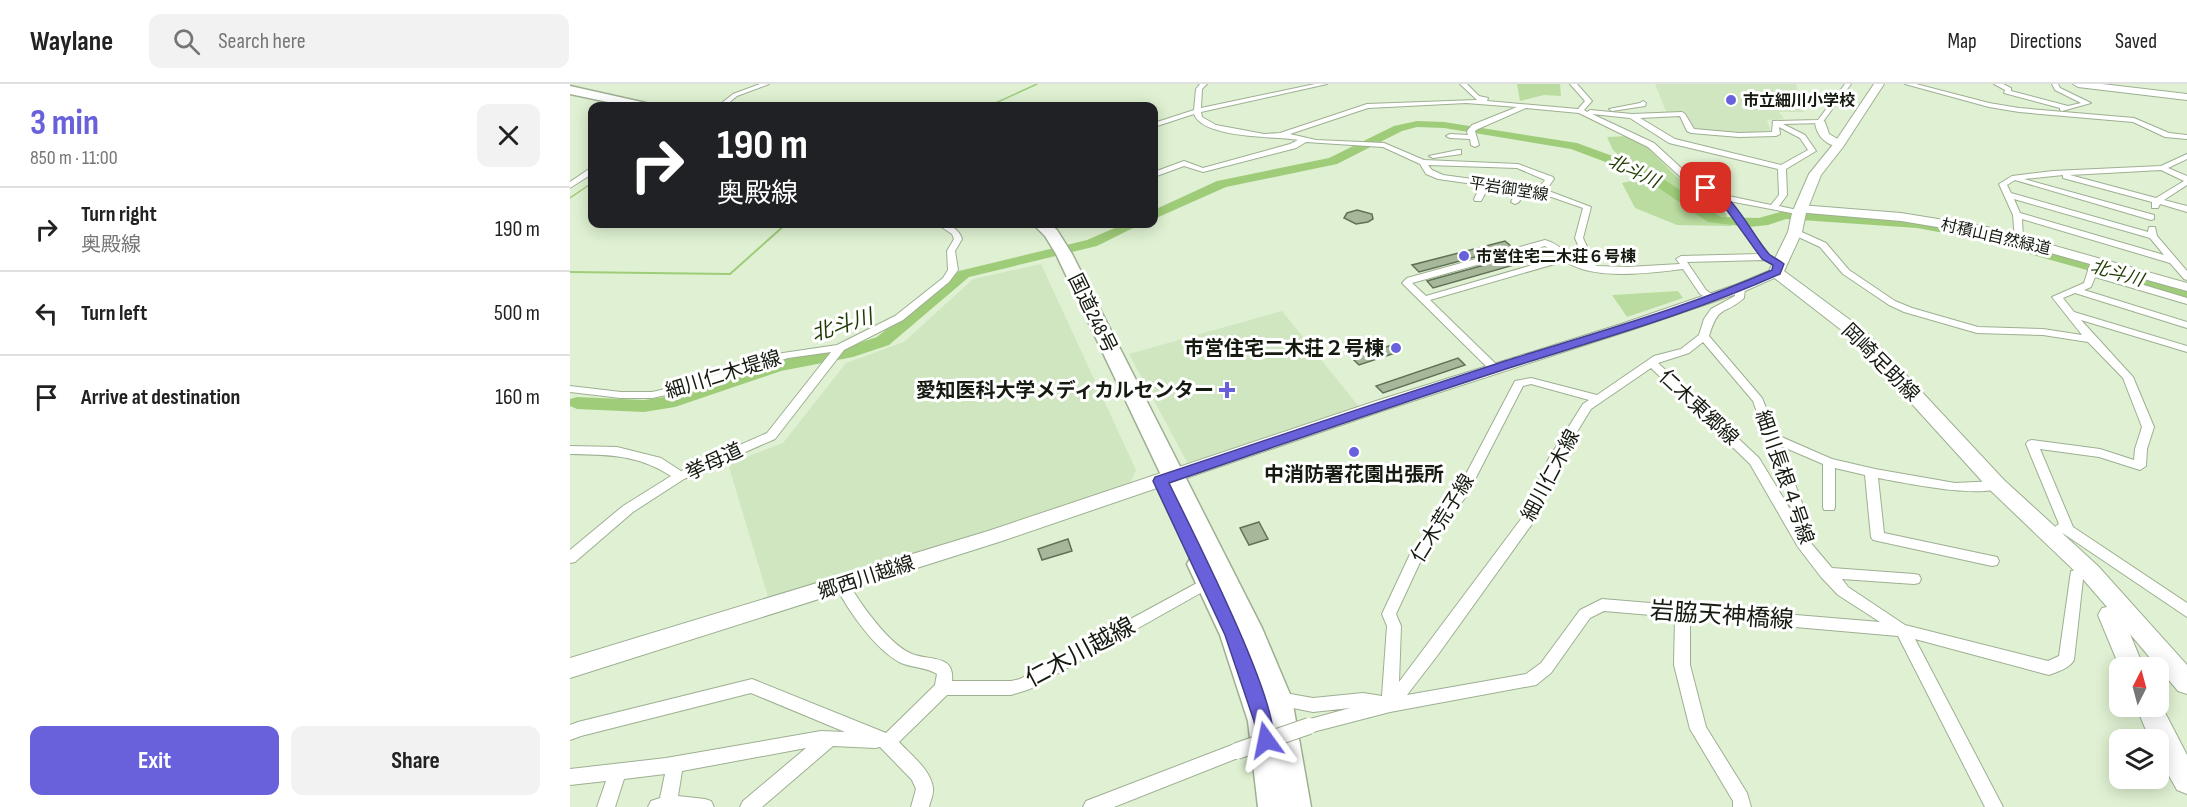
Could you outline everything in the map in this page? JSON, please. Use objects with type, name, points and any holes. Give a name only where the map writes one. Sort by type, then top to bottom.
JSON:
[{"type":"highway","points":[[570,90],[624,102]]},
{"type":"highway","points":[[570,95],[602,102]]},
{"type":"highway","name":"国道248号","points":[[1032,228],[1057,252]]},
{"type":"highway","name":"国道248号","points":[[1043,228],[1167,478],[1248,628],[1277,699],[1295,807]]},
{"type":"highway","name":"国道248号","points":[[1167,478],[1208,582],[1234,635],[1263,721],[1274,807]]},
{"type":"main road","points":[[1774,264],[1798,218],[1815,174],[1839,144],[1879,84]]},
{"type":"main road","name":"岡崎足助線","points":[[1774,264],[1859,335],[1997,485],[2090,572],[2187,683]]},
{"type":"main road","points":[[2127,657],[2110,615],[2129,616]]},
{"type":"main road","points":[[2154,717],[2187,781]]},
{"type":"street","points":[[726,102],[735,95],[766,84]]},
{"type":"street","points":[[1204,84],[1199,89],[1197,111],[1199,118],[1214,127],[1264,136],[1281,135],[1367,106],[1453,101],[1632,116],[1682,114],[1691,131],[1739,135],[1776,134],[1775,124]]},
{"type":"street","points":[[1158,123],[1197,111],[1324,84]]},
{"type":"street","points":[[1462,84],[1477,98],[1525,106]]},
{"type":"street","points":[[1573,84],[1588,101],[1584,111]]},
{"type":"street","points":[[1839,144],[1827,139],[1820,128],[1820,122],[1848,84]]},
{"type":"street","points":[[1908,84],[1989,105],[2134,120],[2168,135],[2187,137]]},
{"type":"street","points":[[1932,90],[1939,84]]},
{"type":"street","points":[[1997,84],[2009,89],[2006,92],[2104,116]]},
{"type":"street","points":[[2055,84],[2057,89],[2088,103],[2067,107],[2056,113]]},
{"type":"street","points":[[2078,84],[2187,97]]},
{"type":"street","points":[[1584,111],[1643,105],[1643,103]]},
{"type":"street","points":[[1450,136],[1473,131],[1525,106]]},
{"type":"street","points":[[1584,111],[1651,144],[1689,180],[1722,197],[1773,207],[1798,218],[1846,272],[1892,303],[1908,310],[1977,330],[2043,332],[2091,339]]},
{"type":"street","points":[[1632,116],[1672,141],[1782,168],[1812,150],[1797,132],[1775,124]]},
{"type":"street","points":[[1775,124],[1781,121],[1820,122]]},
{"type":"street","points":[[1473,131],[1475,146]]},
{"type":"street","name":"平岩御堂線","points":[[1281,135],[1304,140],[1375,144],[1420,160],[1429,172],[1441,177],[1541,191],[1587,207],[1580,238],[1592,268]]},
{"type":"street","points":[[1158,172],[1184,163],[1203,170],[1293,147],[1304,140]]},
{"type":"street","points":[[1420,160],[1458,152]]},
{"type":"street","points":[[2019,239],[2017,215],[2003,184],[2012,178],[2053,172],[2162,168],[2187,156]]},
{"type":"street","points":[[1420,160],[1524,167],[1550,179],[1541,191]]},
{"type":"street","points":[[1773,207],[1783,195],[1782,168]]},
{"type":"street","points":[[2162,168],[2187,181],[2157,201],[2151,217],[2153,236],[2187,277]]},
{"type":"street","points":[[2053,172],[2187,209]]},
{"type":"street","points":[[570,186],[588,174]]},
{"type":"street","points":[[2012,178],[2151,217]]},
{"type":"street","points":[[1478,199],[1486,184]]},
{"type":"street","points":[[1515,202],[1521,189]]},
{"type":"street","points":[[2006,194],[2153,236]]},
{"type":"street","points":[[1722,197],[1774,264]]},
{"type":"street","points":[[2017,215],[2171,260]]},
{"type":"street","name":"村積山自然緑道","points":[[1798,218],[1901,217],[2019,239],[2094,267],[2187,287]]},
{"type":"street","points":[[840,348],[899,318],[946,280],[953,270],[951,251],[958,239],[956,233],[948,228]]},
{"type":"street","points":[[1495,369],[1407,283],[1410,280],[1545,243],[1568,256],[1576,265],[1592,268],[1641,270],[1684,266]]},
{"type":"street","points":[[1425,299],[1568,256]]},
{"type":"street","points":[[1710,297],[1702,292],[1681,259],[1774,264]]},
{"type":"street","name":"郷西川越線","points":[[570,668],[842,585],[1740,288],[1774,264]]},
{"type":"street","points":[[2068,530],[2032,444],[2100,453],[2140,466],[2141,449],[2148,427],[2128,377],[2091,339],[2074,315],[2057,297],[2088,285],[2094,267],[2187,301]]},
{"type":"street","name":"細川仁木線","points":[[1390,705],[1432,652],[1527,521],[1554,458],[1587,407],[1658,358],[1685,351],[1704,336],[1709,319],[1715,311],[1739,298],[1740,288]]},
{"type":"street","points":[[2074,290],[2187,325]]},
{"type":"street","points":[[2074,315],[2187,349]]},
{"type":"street","name":"細川長根４号線","points":[[1704,336],[1755,395],[1773,438],[1805,530],[1803,543],[1843,591],[1903,630]]},
{"type":"street","name":"細川仁木堤線","points":[[570,389],[621,395],[652,395],[681,389],[787,355],[840,348]]},
{"type":"street","name":"挙母道","points":[[570,558],[628,509],[680,476],[771,436],[840,348]]},
{"type":"street","name":"仁木東郷線","points":[[1652,363],[1755,461],[1803,543]]},
{"type":"street","name":"仁木荒子線","points":[[1390,705],[1394,626],[1389,614],[1417,554],[1461,495],[1519,383],[1531,381],[1598,399]]},
{"type":"street","points":[[1773,438],[1829,462],[1871,472],[1955,487],[1997,485]]},
{"type":"street","points":[[570,450],[617,451],[657,461],[680,476]]},
{"type":"street","points":[[1829,462],[1829,507]]},
{"type":"street","points":[[1871,472],[1878,537],[1992,561]]},
{"type":"street","points":[[2043,528],[2068,530],[2187,611]]},
{"type":"street","name":"岩脇天神橋線","points":[[1092,807],[1309,726],[1390,705],[1530,680],[1546,668],[1584,614],[1602,605],[1903,630],[2049,668],[2066,660],[2076,574],[2090,572]]},
{"type":"street","points":[[1826,573],[1914,579]]},
{"type":"street","name":"仁木川越線","points":[[943,688],[1011,688],[1024,684],[1208,582]]},
{"type":"street","points":[[570,777],[675,764],[830,738],[888,742],[943,688],[945,670],[938,665],[908,659],[895,652],[848,596],[842,585]]},
{"type":"street","points":[[1683,613],[1682,665],[1698,729],[1741,799],[1742,807]]},
{"type":"street","points":[[1903,630],[1994,807]]},
{"type":"street","points":[[570,733],[578,729],[752,686],[888,742],[918,774],[925,789],[920,807]]},
{"type":"street","points":[[1277,699],[1313,705],[1363,700],[1390,705]]},
{"type":"street","points":[[750,807],[830,738]]},
{"type":"street","points":[[675,764],[663,806],[705,807]]},
{"type":"street","points":[[606,807],[618,771]]},
{"type":"shaded area","points":[[1517,84],[1560,84],[1561,96],[1544,95],[1520,101]]},
{"type":"shaded area","name":"市立細川小学校","points":[[1655,84],[1796,84],[1804,112],[1779,112],[1784,119],[1767,120],[1771,132],[1737,133],[1692,129],[1685,113],[1667,114]]},
{"type":"shaded area","points":[[1627,136],[1647,147],[1677,177],[1718,199],[1732,226],[1677,225],[1635,208],[1622,183],[1643,178],[1613,150],[1607,137]]},
{"type":"shaded area","points":[[1041,264],[1136,470],[1129,485],[769,600],[728,464],[783,443],[846,363],[904,342],[973,279]]},
{"type":"shaded area","points":[[1678,291],[1683,298],[1627,317],[1612,295]]},
{"type":"shaded area","points":[[1282,311],[1360,408],[1188,464],[1129,354]]},
{"type":"building","points":[[1357,210],[1372,214],[1373,219],[1356,224],[1344,218],[1347,213]]},
{"type":"building","name":"市営住宅二木荘６号棟","points":[[1505,241],[1512,247],[1419,272],[1412,265]]},
{"type":"building","points":[[1524,254],[1531,260],[1433,288],[1427,281]]},
{"type":"building","points":[[1395,344],[1398,352],[1359,365],[1352,358]]},
{"type":"building","points":[[1458,358],[1465,365],[1383,393],[1376,386]]},
{"type":"building","points":[[1259,522],[1268,539],[1249,545],[1240,528]]},
{"type":"building","points":[[1068,539],[1072,551],[1042,560],[1038,549]]},
{"type":"waterway","points":[[998,102],[1037,84]]},
{"type":"waterway","name":"北斗川","points":[[1158,213],[1222,184],[1333,161],[1398,128],[1417,124],[1444,125],[1573,146],[1644,172],[1713,219],[1749,223],[1777,219],[1784,215],[1917,224],[2037,250],[2187,293]]},
{"type":"waterway","points":[[570,198],[588,186]]},
{"type":"waterway","points":[[570,272],[730,274],[782,228]]},
{"type":"waterway","name":"北斗川","points":[[577,403],[644,406],[675,401],[777,366],[847,353],[883,341],[964,274],[1092,243],[1125,228]]},
{"type":"waterway","name":"北斗川","points":[[570,402],[577,403]]},
{"type":"place","name":"市立細川小学校","points":[[1731,100]]},
{"type":"place","name":"市営住宅二木荘６号棟","points":[[1464,256]]},
{"type":"place","name":"市営住宅二木荘２号棟","points":[[1396,348]]},
{"type":"place","name":"愛知医科大学メディカルセンター","points":[[1227,390]]},
{"type":"place","name":"中消防署花園出張所","points":[[1354,452]]},
{"type":"route","points":[[1266,740],[1263,721],[1234,635],[1160,481],[1382,405],[1647,320],[1740,288],[1776,272],[1779,264],[1766,257],[1722,197],[1706,188]]}]
